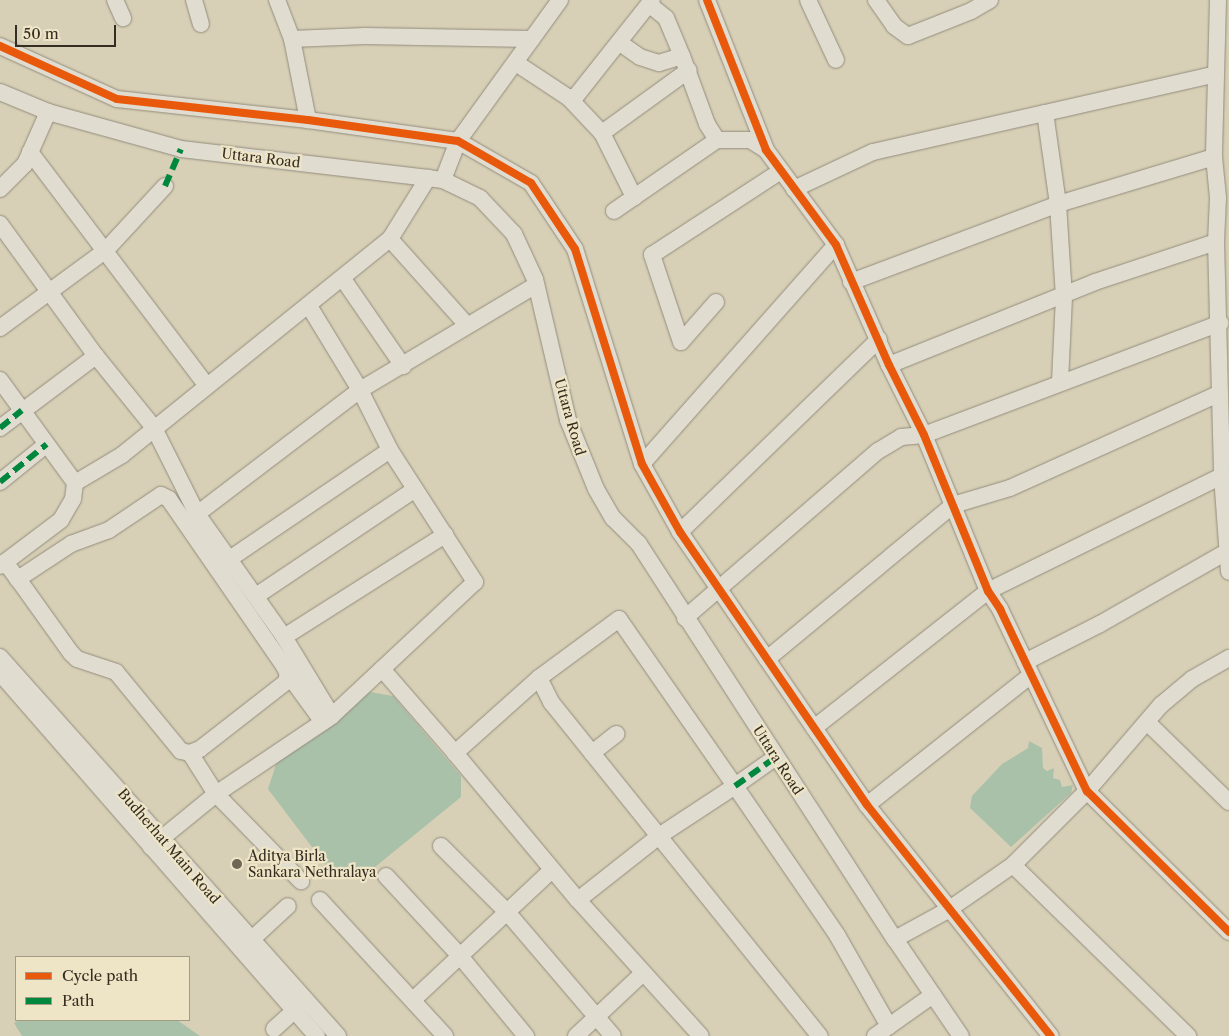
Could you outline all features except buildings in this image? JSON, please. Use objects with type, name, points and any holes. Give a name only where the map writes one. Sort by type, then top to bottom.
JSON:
[{"type":"street","points":[[115,0],[123,18]]},
{"type":"street","points":[[194,0],[201,24]]},
{"type":"street","points":[[277,0],[292,38],[308,120]]},
{"type":"street","points":[[75,483],[109,464],[343,279],[390,239],[436,179],[487,97],[516,63],[560,0]]},
{"type":"street","points":[[707,0],[766,150],[836,245],[889,365],[924,435],[988,591],[1000,609],[1087,790],[1229,932]]},
{"type":"street","points":[[808,0],[836,60]]},
{"type":"street","points":[[876,0],[894,26],[908,36],[971,11],[990,0]]},
{"type":"street","points":[[1218,0],[1214,157],[1224,197],[1216,242],[1221,323],[1222,476],[1226,552],[1229,572]]},
{"type":"street","points":[[569,98],[576,96],[620,43],[650,2],[666,18],[707,124],[717,140]]},
{"type":"street","points":[[292,38],[365,36],[532,39]]},
{"type":"street","points":[[620,43],[640,57],[659,63],[685,63]]},
{"type":"street","points":[[0,46],[117,99],[308,120],[458,141],[531,183],[575,249],[642,464],[680,532],[867,805],[948,910],[1052,1036]]},
{"type":"street","points":[[516,63],[569,98],[602,133],[634,197]]},
{"type":"street","points":[[602,133],[685,63]]},
{"type":"street","points":[[794,188],[873,152],[1216,74]]},
{"type":"street","name":"Uttara Road","points":[[0,92],[48,112],[181,149],[436,179],[480,198],[514,234],[536,285],[568,420],[582,461],[613,518],[639,544],[685,618],[776,756],[900,936],[933,995],[962,1036]]},
{"type":"street","points":[[0,189],[25,164],[48,112]]},
{"type":"street","points":[[1045,113],[1058,204],[1064,297],[1060,383]]},
{"type":"street","points":[[614,210],[717,140],[750,140],[766,150]]},
{"type":"street","points":[[30,152],[106,250],[206,386]]},
{"type":"street","points":[[851,282],[1058,204],[1214,157]]},
{"type":"street","points":[[716,302],[681,342],[652,255],[781,171]]},
{"type":"street","points":[[0,328],[106,250],[165,186]]},
{"type":"street","points":[[0,224],[96,356],[154,428],[197,514],[231,558],[284,637],[328,719]]},
{"type":"street","points":[[390,239],[467,325]]},
{"type":"street","points":[[889,365],[1064,297],[1095,282],[1216,242]]},
{"type":"street","points":[[642,464],[836,245]]},
{"type":"street","points":[[343,279],[403,366]]},
{"type":"street","points":[[197,514],[360,390],[536,285]]},
{"type":"street","points":[[157,843],[216,794],[328,719],[474,582],[390,450],[360,390],[309,306]]},
{"type":"street","points":[[685,618],[878,451],[901,437],[924,435],[1221,323]]},
{"type":"street","points":[[680,532],[879,339]]},
{"type":"street","points":[[0,428],[96,356]]},
{"type":"street","points":[[0,380],[75,483],[73,499],[61,520],[3,564],[18,579],[77,659],[116,672],[181,751],[190,753],[200,749],[286,682],[288,674]]},
{"type":"street","points":[[767,659],[952,504],[1010,488],[1220,393]]},
{"type":"street","points":[[0,482],[47,444]]},
{"type":"street","points":[[231,558],[390,450]]},
{"type":"street","points":[[814,728],[988,591],[1222,476]]},
{"type":"street","points":[[256,596],[414,490]]},
{"type":"street","points":[[18,579],[70,544],[109,530],[161,495],[169,500],[288,674],[328,719]]},
{"type":"street","points":[[284,637],[445,535]]},
{"type":"street","points":[[867,805],[1028,668],[1100,624],[1226,552]]},
{"type":"street","points":[[455,753],[539,678],[618,619],[837,935],[889,1026]]},
{"type":"street","name":"Budherhat Main Road","points":[[0,657],[317,1036]]},
{"type":"street","points":[[900,936],[948,910],[1012,865],[1087,790],[1148,724],[1161,705],[1192,679],[1229,658]]},
{"type":"street","points":[[382,669],[578,900],[701,1036]]},
{"type":"street","name":"Budherhat Main Road","points":[[0,673],[157,843],[251,940],[338,1036]]},
{"type":"street","points":[[539,678],[551,702],[820,1036]]},
{"type":"street","points":[[1148,724],[1229,802]]},
{"type":"street","points":[[592,753],[616,734]]},
{"type":"street","points":[[190,753],[216,794],[301,881]]},
{"type":"street","points":[[578,900],[659,836],[735,786],[776,756]]},
{"type":"street","points":[[441,846],[507,912],[613,1036]]},
{"type":"street","points":[[1012,865],[1188,1036]]},
{"type":"street","points":[[413,1000],[552,870]]},
{"type":"street","points":[[386,876],[460,956],[526,1036]]},
{"type":"street","points":[[320,900],[445,1036]]},
{"type":"street","points":[[251,940],[288,906]]},
{"type":"street","points":[[576,1036],[643,973]]},
{"type":"street","points":[[875,1036],[933,995]]},
{"type":"street","points":[[274,1034],[295,1010]]},
{"type":"shaded area","points":[[370,692],[393,696],[461,776],[461,797],[364,876],[336,879],[268,789],[276,764]]},
{"type":"shaded area","points":[[1029,741],[1042,748],[1043,768],[1047,771],[1054,768],[1053,778],[1060,780],[1062,787],[1073,785],[1071,793],[1011,847],[970,808],[972,796],[1002,764],[1028,748]]},
{"type":"shaded area","points":[[17,1021],[178,1021],[200,1036],[22,1036],[14,1023]]},
{"type":"marked path","points":[[165,186],[181,149]]},
{"type":"marked path","points":[[0,428],[22,410]]},
{"type":"marked path","points":[[0,482],[47,444]]},
{"type":"marked path","points":[[735,786],[776,757]]},
{"type":"cycle path","points":[[707,0],[766,150],[836,245],[889,365],[924,435],[988,591],[1000,609],[1087,791],[1229,932]]},
{"type":"cycle path","points":[[0,46],[117,99],[308,120],[458,141],[531,183],[575,249],[642,464],[680,532],[867,805],[1051,1036]]},
{"type":"place","name":"Aditya Birla Sankara Nethralaya","points":[[237,864]]}]
